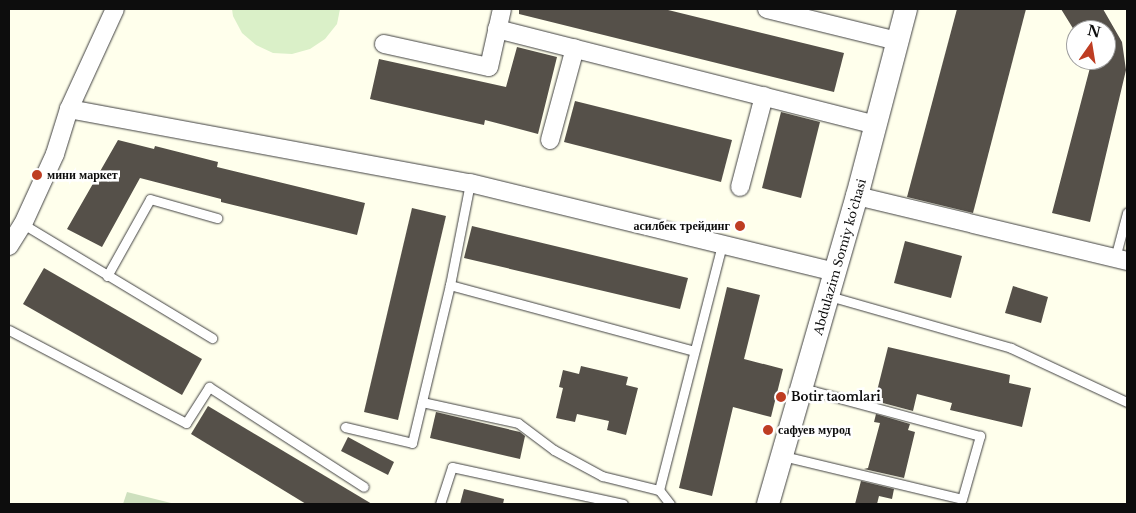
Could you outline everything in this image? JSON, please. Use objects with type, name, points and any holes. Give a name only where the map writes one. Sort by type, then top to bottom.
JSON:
[{"type":"street","points":[[9,246],[23,224],[55,154],[70,109],[115,9]]},
{"type":"street","points":[[384,44],[489,67],[502,9]]},
{"type":"street","points":[[767,9],[897,41]]},
{"type":"street","name":"Abdulazim Somiy ko'chasi","points":[[768,504],[858,196],[906,9]]},
{"type":"street","points":[[497,29],[876,125]]},
{"type":"street","points":[[550,140],[575,48]]},
{"type":"street","points":[[740,187],[764,96]]},
{"type":"street","points":[[70,109],[470,183],[836,272]]},
{"type":"street","points":[[858,196],[1121,260]]},
{"type":"lane","points":[[345,427],[412,443],[450,286],[470,183]]},
{"type":"lane","points":[[107,276],[150,199],[217,218]]},
{"type":"lane","points":[[1121,260],[1127,213]]},
{"type":"lane","points":[[23,224],[212,338]]},
{"type":"lane","points":[[659,490],[722,244]]},
{"type":"lane","points":[[450,286],[694,351]]},
{"type":"lane","points":[[829,296],[1010,348],[1127,402]]},
{"type":"lane","points":[[9,330],[186,423],[209,387],[364,487]]},
{"type":"lane","points":[[783,456],[962,499],[980,436],[802,388]]},
{"type":"lane","points":[[422,402],[518,423],[554,450],[602,476],[659,490],[670,504]]},
{"type":"lane","points":[[440,504],[452,467],[623,504]]},
{"type":"green space","points":[[232,9],[340,9],[337,24],[325,39],[310,49],[292,54],[273,53],[256,45],[242,33],[233,16]]},
{"type":"green space","points":[[127,492],[175,504],[123,504]]},
{"type":"building","points":[[519,9],[664,9],[844,53],[834,92],[519,14]]},
{"type":"building","points":[[957,9],[1026,9],[973,213],[907,197]]},
{"type":"building","points":[[1061,9],[1103,9],[1109,20],[1068,20]]},
{"type":"building","points":[[1116,32],[1122,42],[1126,70],[1090,222],[1052,213],[1089,70],[1116,70]]},
{"type":"building","points":[[517,47],[557,57],[538,134],[485,120],[484,125],[370,99],[379,59],[506,87]]},
{"type":"building","points":[[575,101],[732,140],[721,182],[564,142]]},
{"type":"building","points":[[781,112],[820,122],[801,198],[762,188]]},
{"type":"building","points":[[118,140],[154,149],[155,146],[218,162],[217,167],[365,203],[357,235],[221,202],[221,199],[140,178],[102,247],[67,229]]},
{"type":"building","points":[[412,208],[446,216],[398,420],[364,412]]},
{"type":"building","points":[[472,226],[688,278],[680,309],[464,258]]},
{"type":"building","points":[[905,241],[962,256],[951,298],[894,283]]},
{"type":"building","points":[[44,268],[202,359],[182,395],[23,304]]},
{"type":"building","points":[[1013,286],[1048,297],[1041,323],[1005,313]]},
{"type":"building","points":[[727,287],[760,295],[744,359],[783,369],[771,417],[733,407],[712,496],[679,488]]},
{"type":"building","points":[[888,347],[1010,375],[1009,383],[1031,388],[1022,427],[950,410],[952,403],[917,394],[913,411],[879,402],[880,397],[876,395]]},
{"type":"building","points":[[581,366],[628,377],[626,385],[638,388],[626,435],[607,430],[609,421],[577,414],[575,422],[556,418],[563,388],[559,387],[563,370],[579,374]]},
{"type":"building","points":[[208,406],[372,504],[306,504],[191,434]]},
{"type":"building","points":[[436,412],[520,432],[525,436],[520,459],[430,438]]},
{"type":"building","points":[[876,414],[910,424],[908,430],[915,432],[904,478],[864,469],[868,468],[880,423],[874,422]]},
{"type":"building","points":[[348,437],[394,462],[388,475],[341,451]]},
{"type":"building","points":[[861,481],[894,489],[892,499],[879,496],[877,504],[855,504]]},
{"type":"building","points":[[464,489],[504,499],[503,504],[460,504]]},
{"type":"place","name":"мини маркет","points":[[37,175]]},
{"type":"place","name":"асилбек трейдинг","points":[[740,226]]},
{"type":"place","name":"Botir taomlari","points":[[781,397]]},
{"type":"place","name":"сафуев мурод","points":[[768,430]]}]
